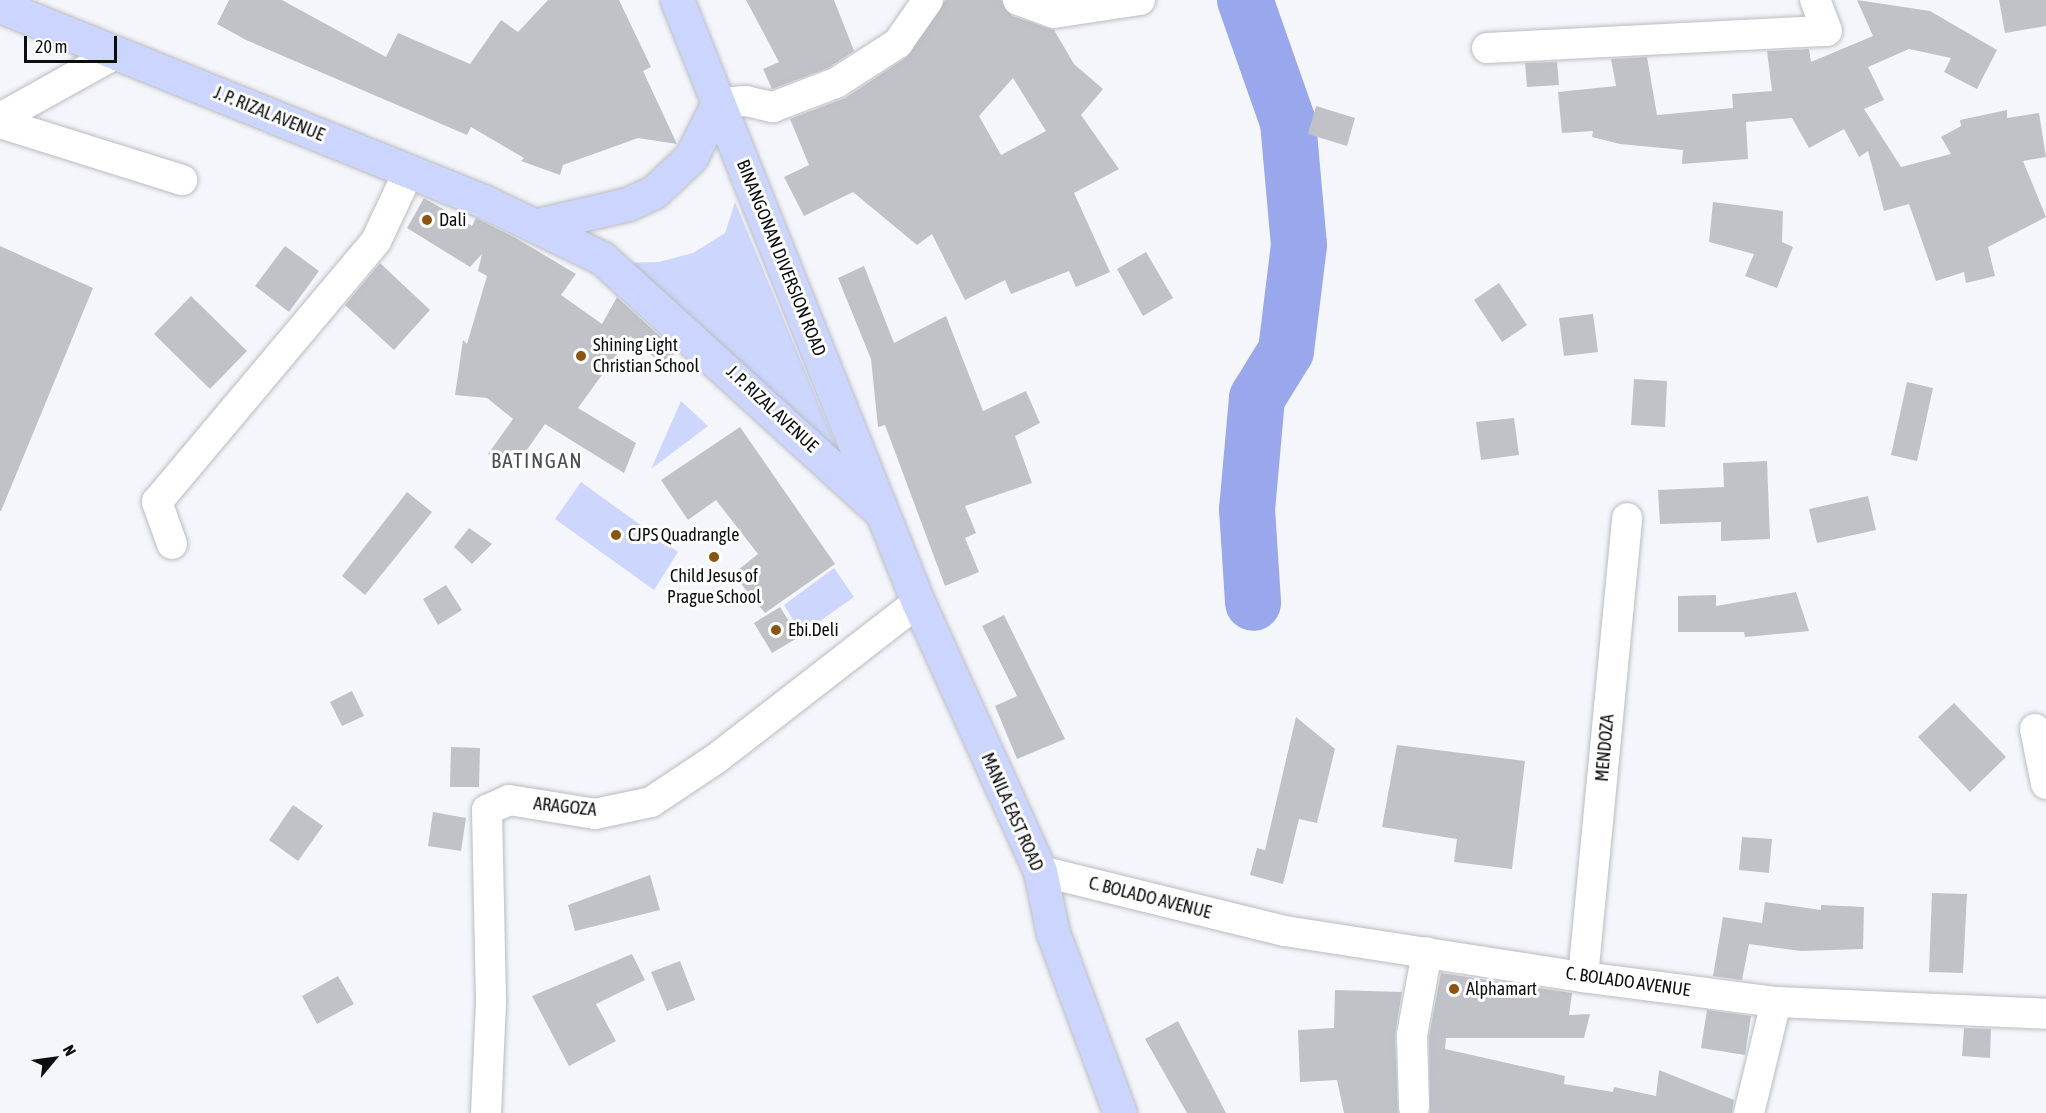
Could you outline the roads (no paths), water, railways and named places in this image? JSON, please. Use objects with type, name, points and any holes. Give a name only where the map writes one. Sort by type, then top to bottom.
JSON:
[{"type":"main road","name":"BINANGONAN DIVERSION ROAD","points":[[677,0],[886,516]]},
{"type":"main road","name":"J. P. RIZAL AVENUE","points":[[0,6],[409,171],[537,225],[602,258],[637,286],[886,516]]},
{"type":"main road","points":[[537,225],[628,204],[654,192],[691,157],[718,104]]},
{"type":"main road","name":"MANILA EAST ROAD","points":[[886,516],[918,602],[1040,871],[1053,933],[1120,1113]]},
{"type":"street","points":[[718,104],[746,101],[773,107],[836,83],[898,43],[928,0]]},
{"type":"street","points":[[1018,0],[1054,13],[1140,0]]},
{"type":"street","points":[[1486,48],[1827,31],[1815,0]]},
{"type":"street","points":[[0,118],[117,53]]},
{"type":"street","points":[[0,123],[182,180]]},
{"type":"street","points":[[172,544],[157,502],[376,241],[409,171]]},
{"type":"street","name":"MENDOZA","points":[[1583,977],[1626,518]]},
{"type":"street","name":"ARAGOZA","points":[[486,1113],[490,1001],[487,810],[509,800],[595,814],[651,802],[717,758],[918,602]]},
{"type":"street","points":[[2035,729],[2046,784]]},
{"type":"street","name":"C. BOLADO AVENUE","points":[[1040,871],[1285,931],[1583,977],[1776,1002],[2046,1014]]},
{"type":"street","points":[[1414,1107],[1412,1035],[1427,952]]},
{"type":"street","points":[[1749,1113],[1776,1002]]},
{"type":"waterway","points":[[1245,0],[1288,122],[1299,245],[1286,351],[1257,398],[1247,509],[1253,603]]},
{"type":"place","name":"Dali","points":[[427,220]]},
{"type":"place","name":"Shining Light Christian School","points":[[581,356]]},
{"type":"place","name":"CJPS Quadrangle","points":[[616,535]]},
{"type":"place","name":"Child Jesus of Prague School","points":[[714,557]]},
{"type":"place","name":"Ebi.Deli","points":[[776,630]]},
{"type":"place","name":"Alphamart","points":[[1454,989]]},
{"type":"district","name":"BATINGAN","points":[[537,460]]}]
